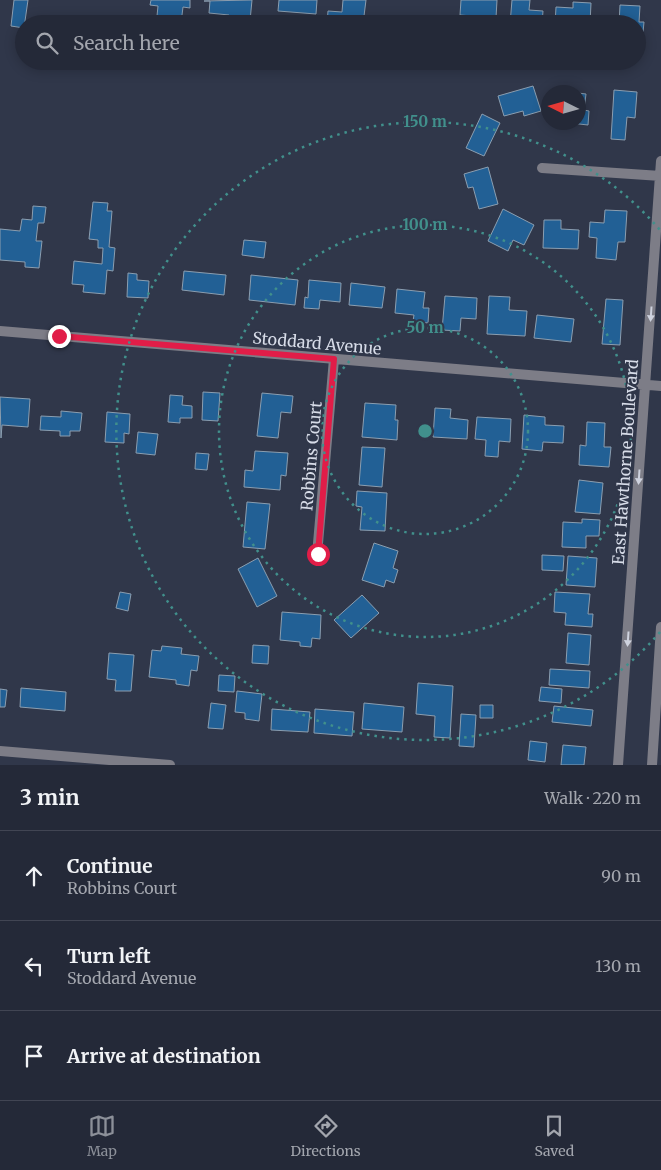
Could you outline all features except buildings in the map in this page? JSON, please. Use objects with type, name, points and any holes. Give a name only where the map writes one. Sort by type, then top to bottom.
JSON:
[{"type":"street","name":"East Hawthorne Boulevard","points":[[618,765],[661,161]]},
{"type":"street","points":[[542,168],[660,176]]},
{"type":"street","name":"Stoddard Avenue","points":[[0,331],[661,386]]},
{"type":"street","name":"Robbins Court","points":[[318,554],[334,359]]},
{"type":"street","points":[[652,765],[661,627]]},
{"type":"street","points":[[0,751],[170,765]]},
{"type":"route","points":[[59,336],[334,359],[318,554]]}]
